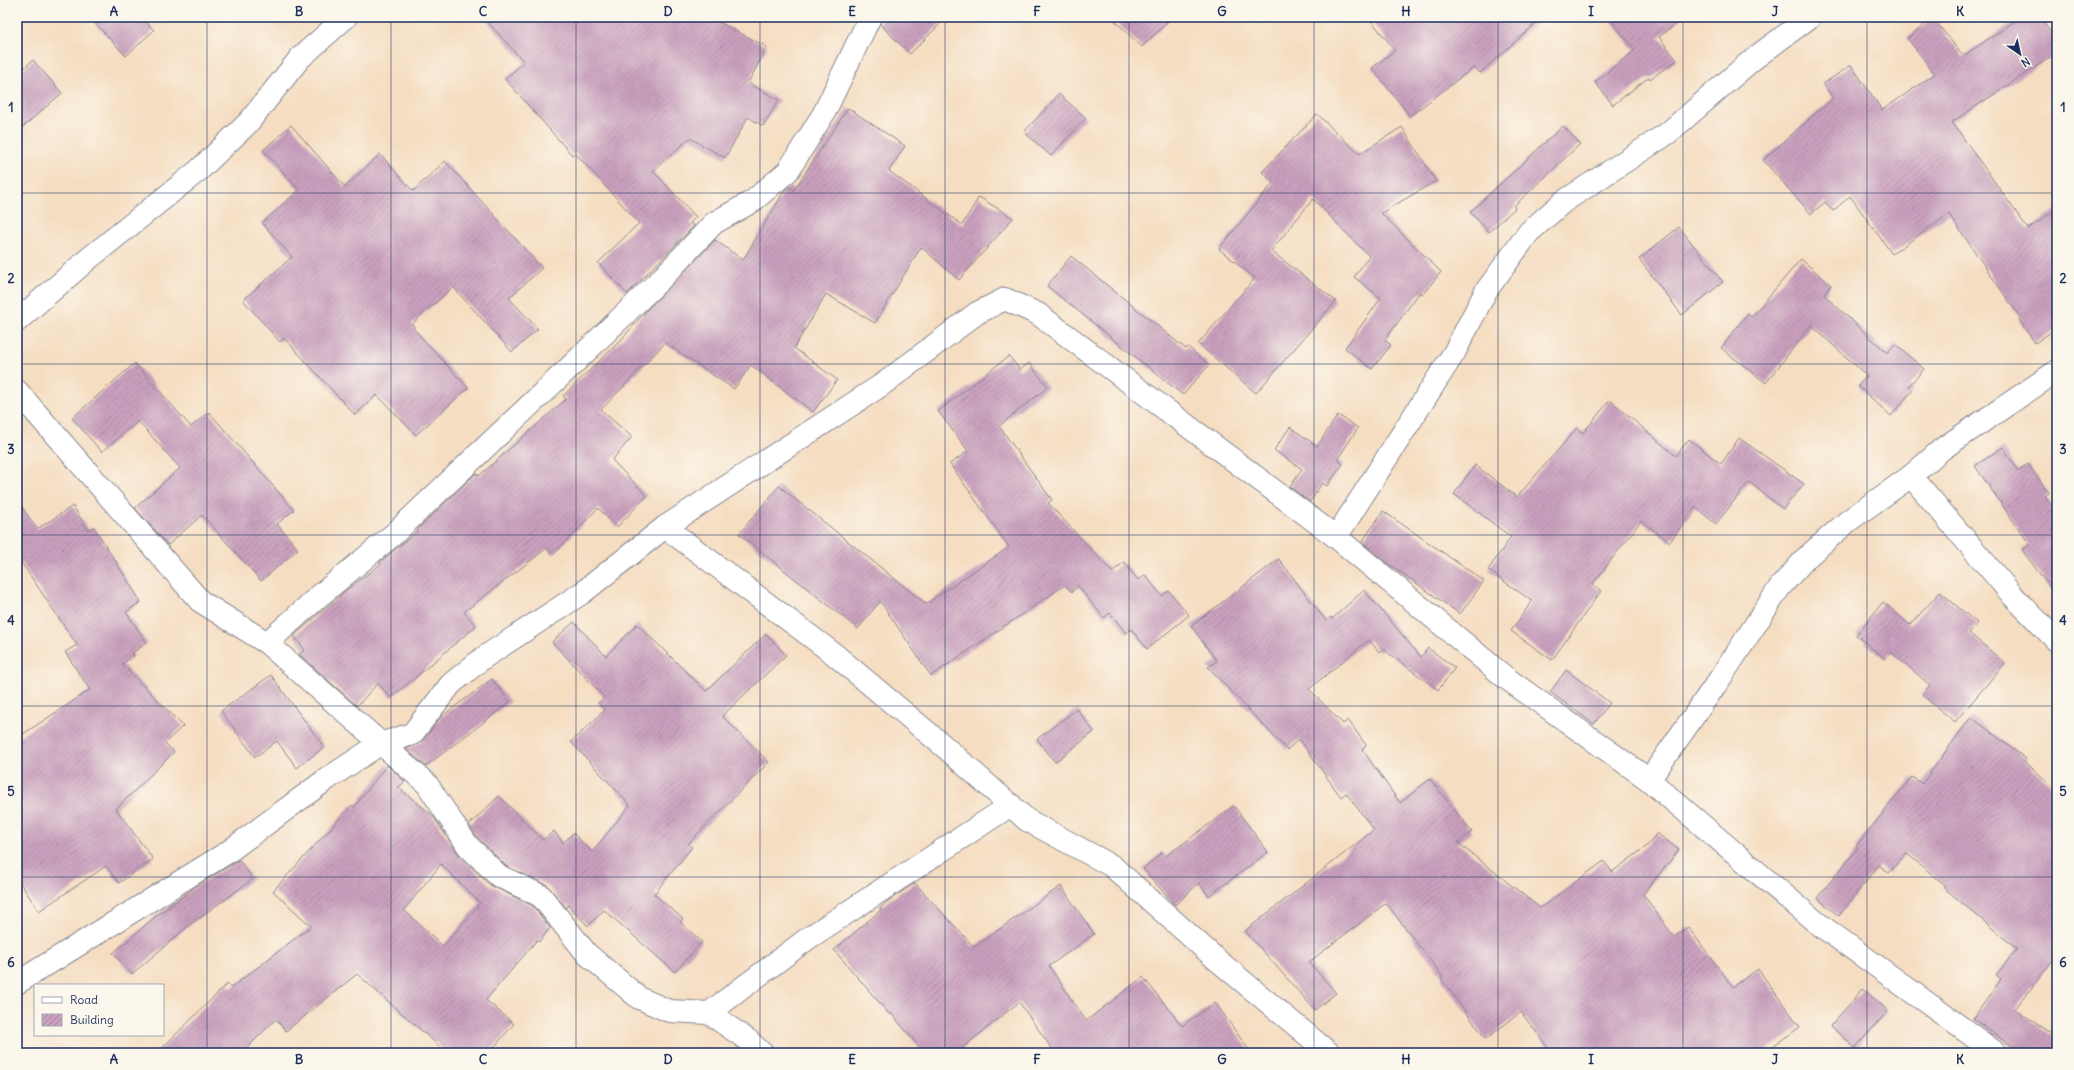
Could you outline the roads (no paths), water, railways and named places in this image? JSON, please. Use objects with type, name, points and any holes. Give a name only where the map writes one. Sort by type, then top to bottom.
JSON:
[{"type":"street","points":[[17,320],[87,260],[199,170],[248,123],[300,58],[346,17]]},
{"type":"street","points":[[267,644],[318,597],[394,534],[571,366],[662,277],[714,223],[753,200],[788,172],[824,113],[870,17]]},
{"type":"street","points":[[1336,538],[1454,353],[1486,291],[1529,232],[1562,202],[1668,133],[1752,60],[1810,17]]},
{"type":"street","points":[[17,983],[228,852],[327,779],[380,744],[412,734],[452,684],[483,658],[582,593],[665,527],[882,384],[977,313],[1005,299],[1038,314],[1336,538],[1506,678],[1649,780],[1816,922],[1996,1053]]},
{"type":"street","points":[[1649,780],[1719,680],[1780,587],[1807,557],[1848,521],[1911,476],[1942,449],[2057,371]]},
{"type":"street","points":[[17,391],[200,601],[267,644],[427,784],[468,846],[499,876],[541,896],[587,954],[639,998],[669,1011],[709,1013],[750,1041],[762,1053]]},
{"type":"street","points":[[1911,476],[2014,597],[2057,642]]},
{"type":"street","points":[[665,527],[834,654],[946,748],[1027,820],[1112,866],[1216,960],[1329,1053]]},
{"type":"street","points":[[709,1013],[807,939],[1011,805]]}]
